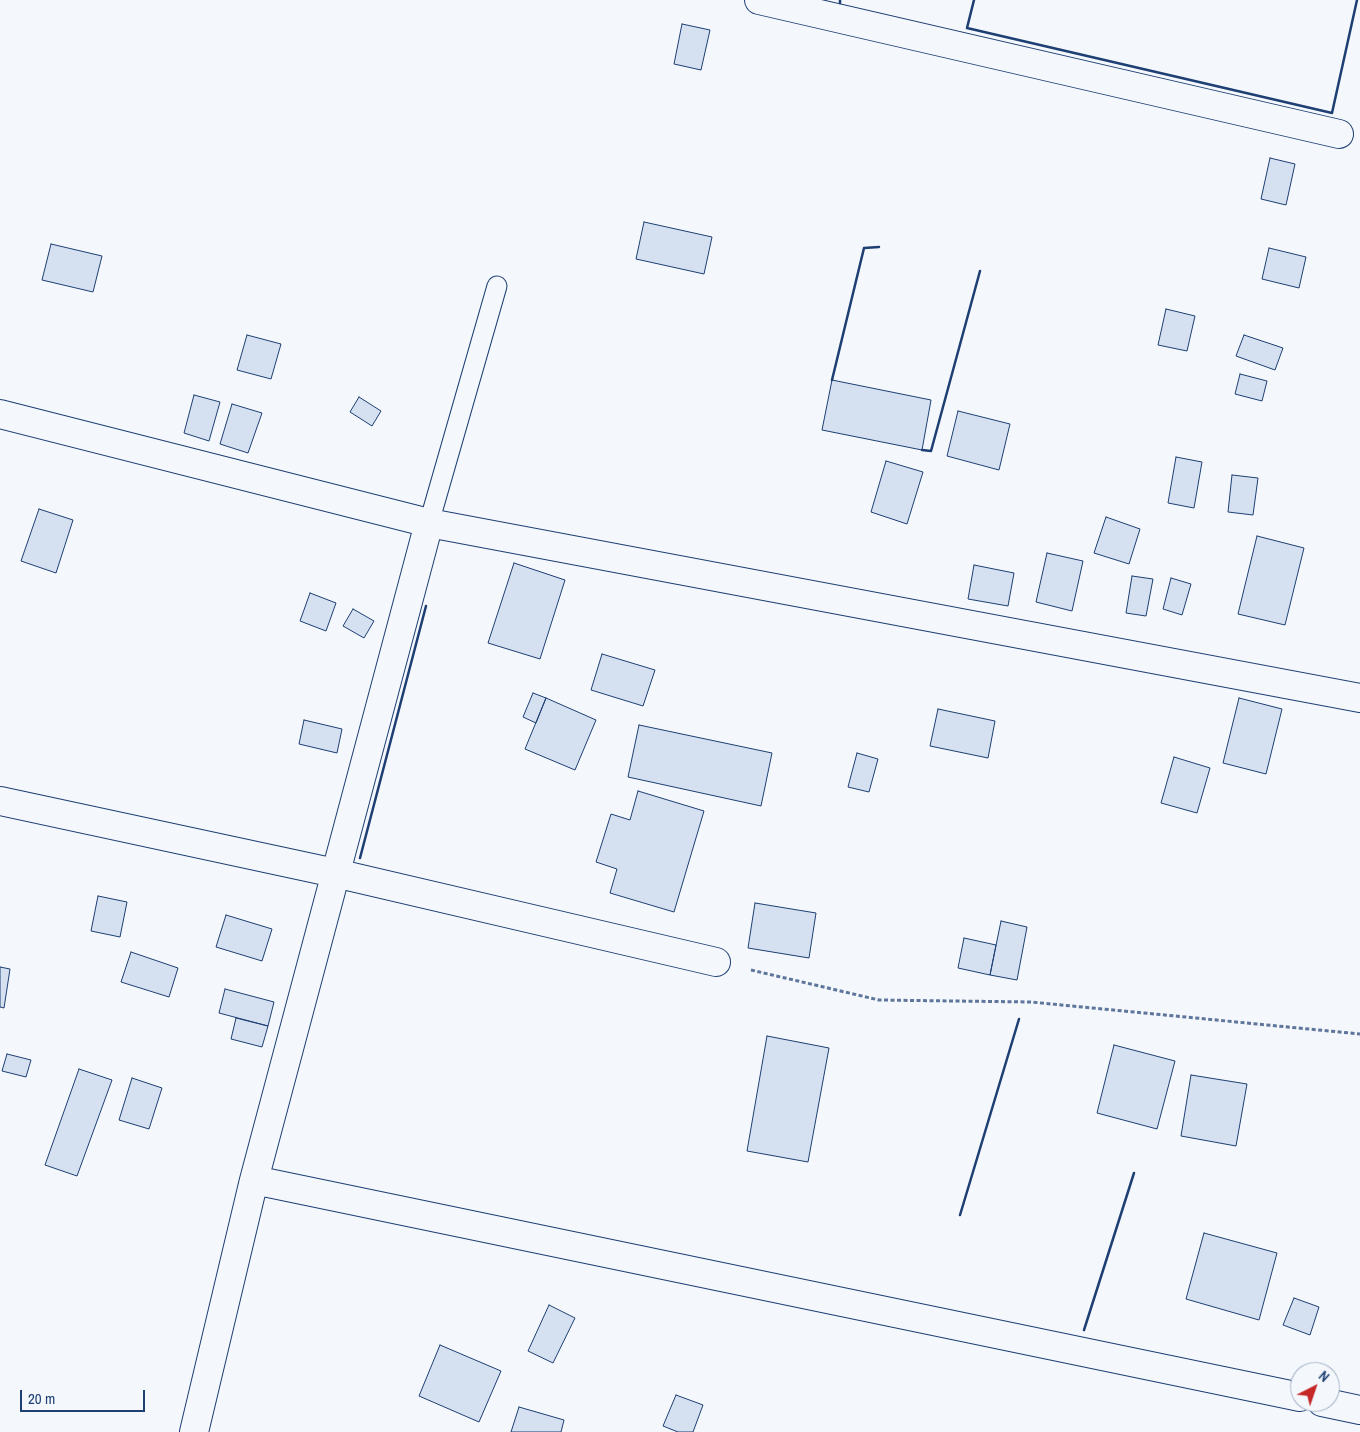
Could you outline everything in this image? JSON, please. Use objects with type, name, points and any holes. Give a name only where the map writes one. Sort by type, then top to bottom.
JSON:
[{"type":"street","points":[[759,0],[1340,134]]},
{"type":"street","points":[[0,414],[429,523],[1360,698]]},
{"type":"street","points":[[194,1432],[254,1180],[429,523]]},
{"type":"street","points":[[0,801],[335,873],[716,962]]},
{"type":"street","points":[[254,1180],[1290,1396]]},
{"type":"street","points":[[1340,1406],[1360,1410]]},
{"type":"lane","points":[[429,523],[497,286]]},
{"type":"path","points":[[716,962],[879,1000],[1031,1002],[1360,1034]]},
{"type":"building","points":[[682,24],[710,30],[701,70],[674,64]]},
{"type":"building","points":[[1270,158],[1295,164],[1286,205],[1261,199]]},
{"type":"building","points":[[644,222],[712,237],[704,274],[636,259]]},
{"type":"building","points":[[51,244],[102,256],[93,292],[42,280]]},
{"type":"building","points":[[1269,248],[1306,257],[1299,288],[1262,279]]},
{"type":"building","points":[[1166,309],[1195,316],[1187,351],[1158,345]]},
{"type":"building","points":[[247,335],[281,344],[271,379],[237,370]]},
{"type":"building","points":[[1244,335],[1283,348],[1275,370],[1236,356]]},
{"type":"building","points":[[1240,374],[1267,381],[1262,401],[1235,394]]},
{"type":"building","points":[[832,380],[931,400],[922,450],[822,430]]},
{"type":"building","points":[[194,395],[220,402],[209,441],[184,433]]},
{"type":"building","points":[[359,397],[381,411],[372,426],[350,412]]},
{"type":"building","points":[[232,404],[262,413],[248,453],[220,444]]},
{"type":"building","points":[[958,411],[1010,424],[999,470],[947,456]]},
{"type":"building","points":[[1176,457],[1202,462],[1194,508],[1168,503]]},
{"type":"building","points":[[886,461],[923,472],[907,524],[871,512]]},
{"type":"building","points":[[1232,475],[1258,478],[1253,515],[1228,512]]},
{"type":"building","points":[[39,509],[73,520],[56,573],[21,561]]},
{"type":"building","points":[[1106,517],[1140,529],[1129,564],[1094,553]]},
{"type":"building","points":[[1257,536],[1304,548],[1285,625],[1238,614]]},
{"type":"building","points":[[1047,553],[1083,561],[1072,611],[1036,602]]},
{"type":"building","points":[[514,563],[565,580],[540,659],[488,643]]},
{"type":"building","points":[[974,565],[1014,573],[1008,606],[968,599]]},
{"type":"building","points":[[1132,576],[1153,579],[1146,616],[1126,613]]},
{"type":"building","points":[[1171,578],[1191,584],[1182,615],[1163,609]]},
{"type":"building","points":[[310,593],[336,603],[326,631],[300,621]]},
{"type":"building","points":[[353,609],[374,621],[364,638],[343,626]]},
{"type":"building","points":[[602,654],[655,670],[643,706],[591,690]]},
{"type":"building","points":[[533,693],[546,698],[536,723],[523,717]]},
{"type":"building","points":[[546,698],[596,720],[575,770],[525,749]]},
{"type":"building","points":[[1239,698],[1282,709],[1266,774],[1223,763]]},
{"type":"building","points":[[938,709],[995,721],[988,758],[930,746]]},
{"type":"building","points":[[304,720],[342,729],[337,753],[299,744]]},
{"type":"building","points":[[639,725],[772,753],[761,806],[628,777]]},
{"type":"building","points":[[857,753],[878,759],[869,792],[848,787]]},
{"type":"building","points":[[1174,757],[1210,768],[1197,813],[1161,803]]},
{"type":"building","points":[[638,791],[704,811],[674,912],[610,893],[617,869],[596,862],[611,814],[630,820]]},
{"type":"building","points":[[98,896],[127,902],[120,937],[91,931]]},
{"type":"building","points":[[755,903],[816,913],[809,958],[748,948]]},
{"type":"building","points":[[226,915],[272,929],[262,961],[216,947]]},
{"type":"building","points":[[1001,921],[1027,927],[1017,980],[990,975]]},
{"type":"building","points":[[964,938],[996,945],[990,975],[958,968]]},
{"type":"building","points":[[131,952],[178,968],[169,997],[121,982]]},
{"type":"building","points":[[0,967],[10,969],[4,1008],[0,1007]]},
{"type":"building","points":[[225,989],[274,1002],[268,1026],[219,1013]]},
{"type":"building","points":[[236,1018],[268,1026],[262,1047],[231,1039]]},
{"type":"building","points":[[767,1036],[829,1048],[808,1162],[747,1151]]},
{"type":"building","points":[[1114,1045],[1175,1061],[1157,1129],[1097,1113]]},
{"type":"building","points":[[7,1054],[31,1060],[26,1077],[2,1071]]},
{"type":"building","points":[[79,1069],[112,1080],[77,1176],[45,1165]]},
{"type":"building","points":[[1191,1075],[1247,1084],[1236,1146],[1181,1136]]},
{"type":"building","points":[[132,1078],[162,1088],[149,1129],[119,1120]]},
{"type":"building","points":[[1204,1233],[1277,1253],[1259,1320],[1186,1299]]},
{"type":"building","points":[[1294,1298],[1319,1307],[1310,1335],[1283,1325]]},
{"type":"building","points":[[549,1305],[575,1318],[553,1363],[528,1351]]},
{"type":"building","points":[[440,1345],[501,1371],[479,1422],[419,1396]]},
{"type":"building","points":[[676,1395],[703,1405],[693,1432],[678,1432],[663,1426]]},
{"type":"building","points":[[519,1407],[564,1420],[561,1432],[511,1432]]},
{"type":"wall","points":[[974,0],[967,28],[1332,113],[1357,0]]},
{"type":"wall","points":[[832,380],[864,248],[879,247]]},
{"type":"wall","points":[[922,450],[931,451],[980,271]]},
{"type":"wall","points":[[360,858],[426,606]]},
{"type":"wall","points":[[960,1215],[1019,1019]]},
{"type":"wall","points":[[1084,1330],[1134,1173]]}]
